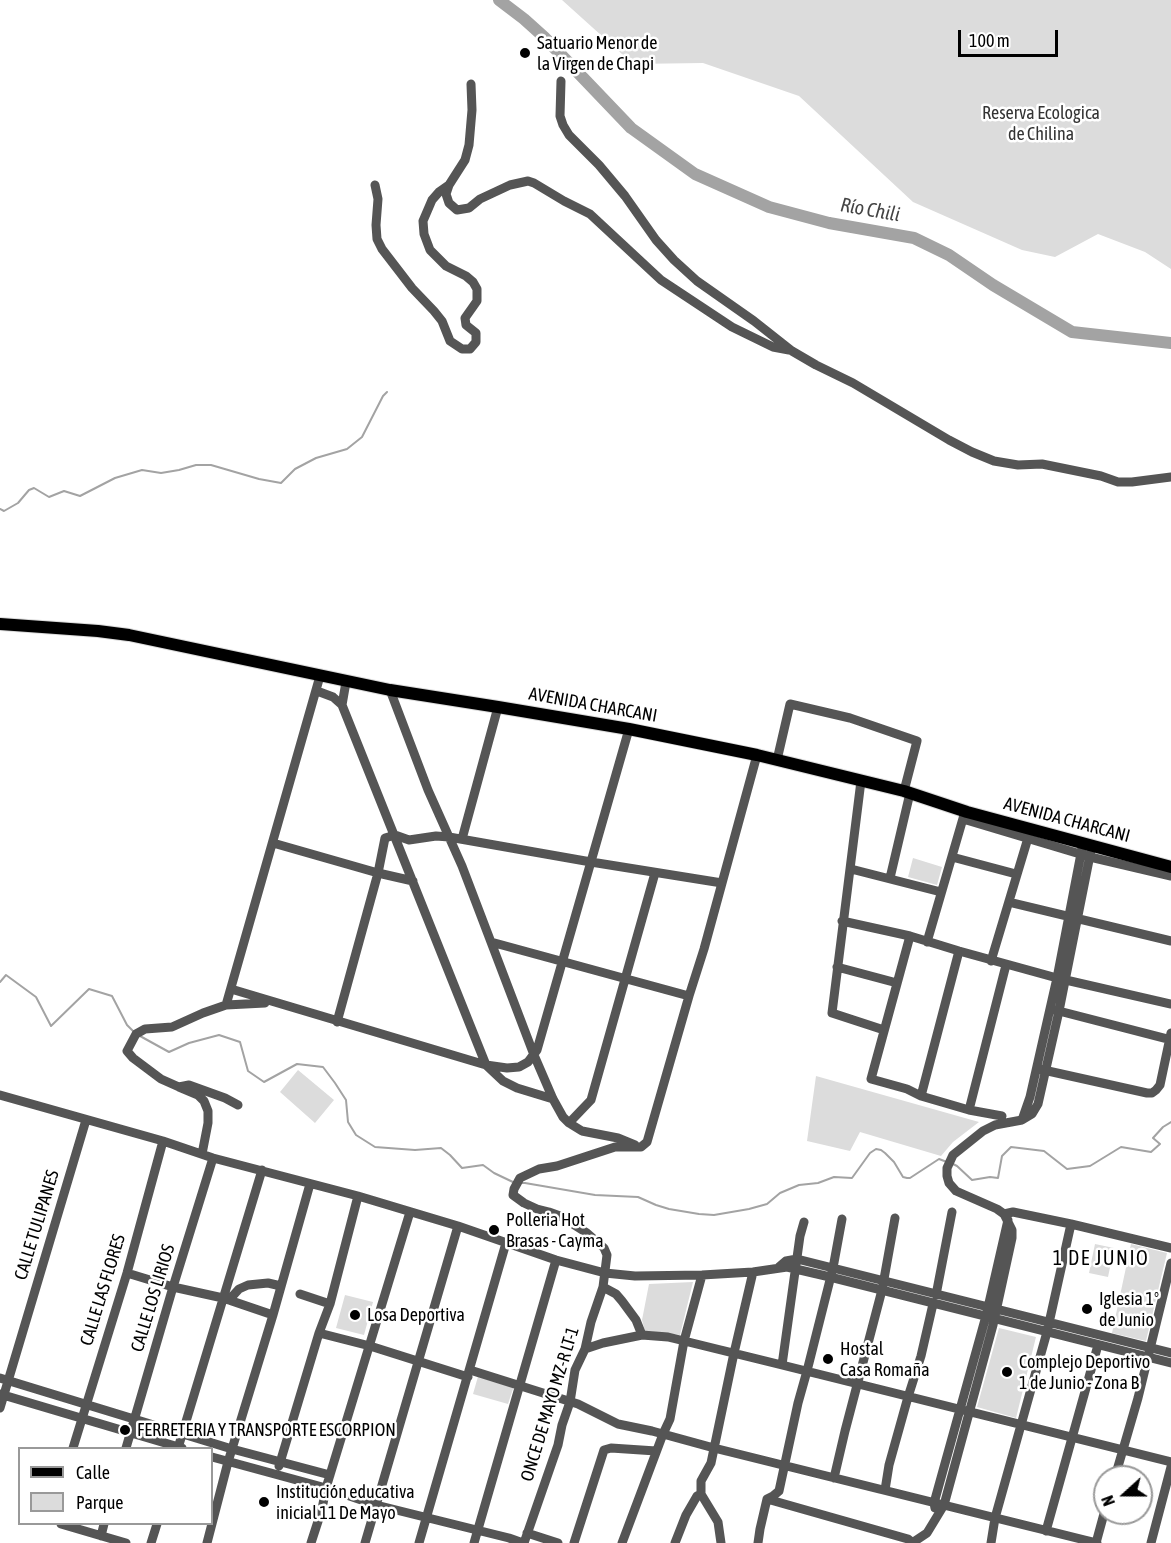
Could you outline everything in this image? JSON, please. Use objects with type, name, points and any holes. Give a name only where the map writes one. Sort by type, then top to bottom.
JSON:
[{"type":"main road","name":"AVENIDA CHARCANI","points":[[0,624],[129,635],[346,682],[629,729],[757,755],[907,792],[964,815],[1087,850],[1171,867]]},
{"type":"street","points":[[561,81],[560,116],[563,125],[569,135],[626,196],[656,240],[697,281],[792,351],[853,383],[949,440],[994,461],[1018,465],[1042,464],[1101,476],[1118,482],[1171,477]]},
{"type":"street","points":[[471,84],[472,110],[469,145],[465,160],[446,194],[449,203],[457,210],[469,208],[510,185],[528,181],[534,183],[590,214],[661,280],[732,327],[773,347],[792,351]]},
{"type":"street","points":[[375,185],[378,199],[375,225],[377,239],[382,249],[412,288],[442,321],[450,341],[462,349],[470,349],[476,342],[476,333],[466,325],[465,318],[477,301],[477,289],[466,276],[446,266],[430,250],[424,234],[423,221],[432,200],[449,185]]},
{"type":"street","points":[[226,1005],[320,676]]},
{"type":"street","points":[[342,705],[346,682]]},
{"type":"street","points":[[390,690],[534,1055],[562,1116],[569,1124],[582,1131],[618,1138],[641,1147],[647,1142],[704,949],[757,755]]},
{"type":"street","points":[[316,692],[333,697],[342,705],[486,1065],[503,1082],[553,1099]]},
{"type":"street","points":[[777,760],[790,704],[850,718],[917,741],[890,878]]},
{"type":"street","points":[[462,839],[498,707]]},
{"type":"street","points":[[231,989],[486,1065],[507,1068],[519,1067],[528,1062],[537,1050],[629,729]]},
{"type":"street","points":[[861,781],[832,1013],[884,1030]]},
{"type":"street","points":[[927,942],[964,815],[1028,838],[1087,850],[1171,876]]},
{"type":"street","points":[[337,1022],[386,838],[395,835],[409,840],[436,836],[449,837],[722,883]]},
{"type":"street","points":[[991,961],[1028,838]]},
{"type":"street","points":[[273,843],[413,881]]},
{"type":"street","points":[[767,1499],[908,1539],[913,1543],[927,1533],[936,1516],[1012,1238],[1012,1230],[1006,1217],[997,1209],[956,1191],[949,1183],[948,1164],[953,1155],[963,1146],[995,1125],[1022,1120],[1040,1070],[1055,1010],[1087,850]]},
{"type":"street","points":[[952,857],[1016,874]]},
{"type":"street","points":[[850,869],[941,892]]},
{"type":"street","points":[[569,1124],[591,1100],[655,873]]},
{"type":"street","points":[[1009,902],[1171,941]]},
{"type":"street","points":[[842,921],[910,936],[991,961],[1061,979],[1171,1004]]},
{"type":"street","points":[[910,936],[871,1079],[969,1110],[1002,1116]]},
{"type":"street","points":[[491,942],[689,996]]},
{"type":"street","points":[[921,1096],[959,951]]},
{"type":"street","points":[[969,1110],[1006,965]]},
{"type":"street","points":[[837,967],[897,983]]},
{"type":"street","points":[[202,1154],[208,1123],[208,1111],[204,1101],[198,1095],[160,1079],[133,1059],[127,1051],[136,1035],[145,1029],[172,1027],[226,1005],[271,1002]]},
{"type":"street","points":[[1040,1070],[1147,1094],[1152,1093],[1160,1085],[1171,1037],[1055,1010]]},
{"type":"street","points":[[179,1087],[189,1085],[238,1105]]},
{"type":"street","points":[[0,1095],[163,1141],[213,1158],[358,1196],[605,1274],[635,1276],[753,1272],[777,1268],[786,1261],[1149,1353],[1171,1363]]},
{"type":"street","name":"CALLE TULIPANES","points":[[0,1408],[4,1380],[86,1120]]},
{"type":"street","name":"CALLE LAS FLORES","points":[[74,1447],[127,1273],[163,1141]]},
{"type":"street","name":"ONCE DE MAYO MZ-R LT-1","points":[[523,1543],[558,1445],[570,1402],[575,1370],[585,1349],[603,1287],[607,1256],[604,1248],[587,1233],[571,1222],[524,1203],[513,1195],[514,1189],[520,1178],[539,1168],[557,1166],[615,1148],[641,1147]]},
{"type":"street","name":"CALLE LOS LIRIOS","points":[[126,1447],[172,1287],[213,1158]]},
{"type":"street","points":[[180,1447],[182,1433],[226,1299],[262,1170]]},
{"type":"street","points":[[213,1520],[310,1184]]},
{"type":"street","points":[[276,1474],[330,1304],[358,1196]]},
{"type":"street","points":[[311,1543],[410,1212]]},
{"type":"street","points":[[885,1490],[889,1465],[921,1356],[952,1212]]},
{"type":"street","points":[[1006,1217],[1013,1212],[1171,1248]]},
{"type":"street","points":[[834,1478],[883,1286],[895,1218]]},
{"type":"street","points":[[767,1499],[779,1491],[789,1439],[831,1273],[842,1219]]},
{"type":"street","points":[[783,1365],[800,1236],[804,1222]]},
{"type":"street","points":[[991,1543],[995,1518],[1048,1328],[1071,1224]]},
{"type":"street","points":[[365,1543],[458,1226]]},
{"type":"street","points":[[419,1543],[506,1243]]},
{"type":"street","points":[[474,1543],[556,1260]]},
{"type":"street","points":[[1118,1465],[1171,1263]]},
{"type":"street","points":[[721,1543],[718,1522],[701,1494],[702,1481],[711,1463],[753,1272]]},
{"type":"street","points":[[127,1273],[172,1287],[226,1299],[273,1315]]},
{"type":"street","points":[[622,1543],[670,1419],[684,1341],[702,1275]]},
{"type":"street","points":[[226,1299],[248,1285],[268,1283],[281,1286]]},
{"type":"street","points":[[603,1287],[616,1294],[622,1301],[636,1320],[642,1335]]},
{"type":"street","points":[[300,1294],[330,1304]]},
{"type":"street","points":[[1048,1328],[1098,1345],[1149,1353],[1171,1353]]},
{"type":"street","points":[[319,1333],[519,1386],[591,1409],[618,1424],[1046,1531],[1096,1543],[1101,1525]]},
{"type":"street","points":[[585,1349],[642,1335],[668,1337],[1171,1462]]},
{"type":"street","points":[[1046,1531],[1098,1345]]},
{"type":"street","points":[[4,1380],[232,1449],[330,1475]]},
{"type":"street","points":[[2,1395],[177,1447]]},
{"type":"street","points":[[574,1543],[604,1450],[611,1448],[656,1451]]},
{"type":"street","points":[[213,1457],[326,1488],[376,1505],[523,1543]]},
{"type":"street","points":[[1150,1543],[1171,1467]]},
{"type":"street","points":[[675,1543],[686,1515],[701,1494]]},
{"type":"street","points":[[758,1543],[767,1499]]},
{"type":"street","points":[[63,1525],[126,1543]]},
{"type":"street","points":[[101,1536],[104,1525]]},
{"type":"street","points":[[151,1543],[157,1525]]},
{"type":"street","points":[[207,1543],[212,1525]]},
{"type":"street","points":[[527,1533],[558,1543]]},
{"type":"green space","name":"Reserva Ecologica de Chilina","points":[[562,0],[1171,0],[1171,269],[1145,252],[1098,234],[1055,257],[1022,250],[913,202],[799,96],[703,63],[633,64]]},
{"type":"green space","points":[[913,858],[942,867],[937,885],[908,877]]},
{"type":"green space","points":[[298,1070],[334,1100],[315,1123],[280,1092]]},
{"type":"green space","points":[[816,1076],[979,1122],[953,1142],[941,1156],[860,1132],[850,1151],[807,1141]]},
{"type":"green space","points":[[1095,1244],[1114,1248],[1108,1277],[1089,1273]]},
{"type":"green space","points":[[1131,1244],[1167,1253],[1146,1341],[1112,1333]]},
{"type":"green space","points":[[693,1282],[680,1335],[645,1331],[642,1320],[649,1284]]},
{"type":"green space","name":"Losa Deportiva","points":[[345,1295],[373,1302],[364,1335],[336,1328]]},
{"type":"green space","name":"Complejo Deportivo 1 de Junio - Zona B","points":[[999,1328],[1036,1337],[1016,1418],[977,1407]]},
{"type":"green space","points":[[479,1373],[516,1380],[508,1404],[473,1394]]},
{"type":"waterway","name":"Río Chili","points":[[499,0],[544,37],[631,128],[695,174],[769,207],[829,223],[914,238],[949,255],[993,285],[1072,332],[1171,343]]},
{"type":"waterway","points":[[0,509],[4,511],[18,503],[29,490],[34,488],[49,497],[64,491],[80,496],[115,478],[142,470],[161,473],[196,465],[211,465],[281,483],[295,469],[316,458],[347,449],[362,437],[387,392]]},
{"type":"waterway","points":[[0,982],[6,975],[36,997],[51,1026],[89,989],[112,996],[127,1025],[135,1033]]},
{"type":"waterway","points":[[140,1036],[169,1052],[189,1043],[219,1035],[240,1042],[248,1071],[264,1082],[297,1064],[323,1067],[346,1100],[348,1122],[356,1135],[375,1147],[415,1150],[441,1148],[462,1168],[483,1165],[515,1183]]},
{"type":"waterway","points":[[953,1164],[972,1180],[998,1178],[1002,1156],[1011,1147],[1044,1151],[1067,1169],[1090,1166],[1121,1147],[1151,1152],[1160,1144],[1153,1138],[1171,1122]]},
{"type":"waterway","points":[[521,1183],[595,1195],[638,1197],[669,1209],[714,1215],[767,1204],[780,1193],[799,1185],[818,1183],[834,1177],[852,1178],[870,1153],[876,1149],[885,1153],[903,1177],[907,1178],[939,1159],[947,1162]]},
{"type":"place","name":"Satuario Menor de la Virgen de Chapi","points":[[525,53]]},
{"type":"place","name":"Polleria Hot Brasas - Cayma","points":[[494,1230]]},
{"type":"place","name":"Iglesia 1º de Junio","points":[[1087,1309]]},
{"type":"place","name":"Losa Deportiva","points":[[355,1315]]},
{"type":"place","name":"Hostal Casa Romaña","points":[[828,1359]]},
{"type":"place","name":"Complejo Deportivo 1 de Junio - Zona B","points":[[1007,1372]]},
{"type":"place","name":"FERRETERIA Y TRANSPORTE ESCORPION","points":[[125,1430]]},
{"type":"place","name":"Institución educativa inicial 11 De Mayo","points":[[264,1502]]},
{"type":"district","name":"1 DE JUNIO","points":[[1101,1259]]}]
